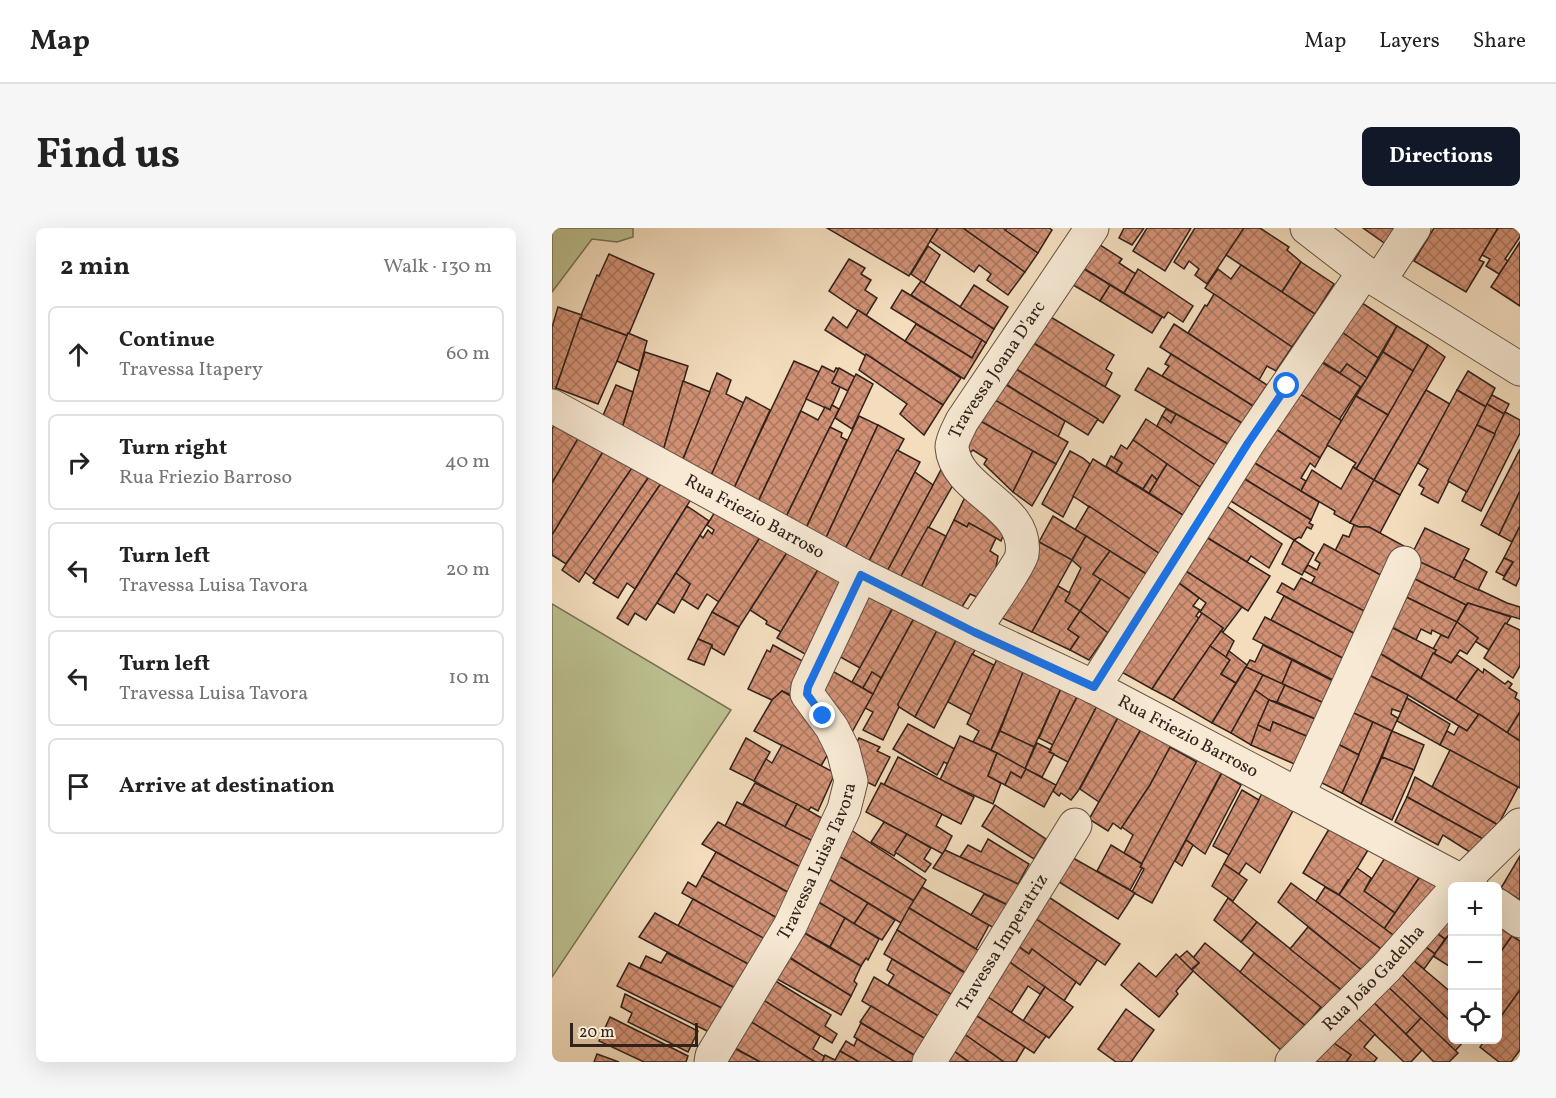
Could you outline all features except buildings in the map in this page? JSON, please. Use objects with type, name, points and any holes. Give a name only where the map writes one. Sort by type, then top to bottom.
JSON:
[{"type":"street","name":"Travessa Joana D'arc","points":[[974,632],[1022,555],[1020,532],[1007,513],[959,471],[952,445],[962,421],[1092,228]]},
{"type":"street","points":[[1308,228],[1372,276],[1520,369]]},
{"type":"street","points":[[1094,687],[1248,443],[1372,276],[1414,228]]},
{"type":"street","name":"Rua Friezio Barroso","points":[[552,406],[861,575],[974,632],[1094,687],[1298,795],[1452,882]]},
{"type":"street","points":[[1298,795],[1404,563]]},
{"type":"street","name":"Travessa Luisa Tavora","points":[[715,1053],[790,926],[844,809],[852,781],[843,750],[832,728],[807,694],[808,687],[861,575]]},
{"type":"street","name":"Travessa Imperatriz","points":[[929,1062],[1075,825]]},
{"type":"street","name":"Rua João Gadelha","points":[[1466,882],[1520,825]]},
{"type":"street","name":"Rua João Gadelha","points":[[1292,1062],[1386,968],[1448,901]]},
{"type":"street","points":[[1502,909],[1520,921]]},
{"type":"green space","points":[[552,228],[633,228],[633,237],[617,242],[592,239],[552,292]]},
{"type":"green space","points":[[552,604],[731,710],[552,977]]},
{"type":"route","points":[[823,716],[810,700],[807,694],[808,687],[861,575],[974,632],[1094,687],[1248,443],[1287,386]]}]
